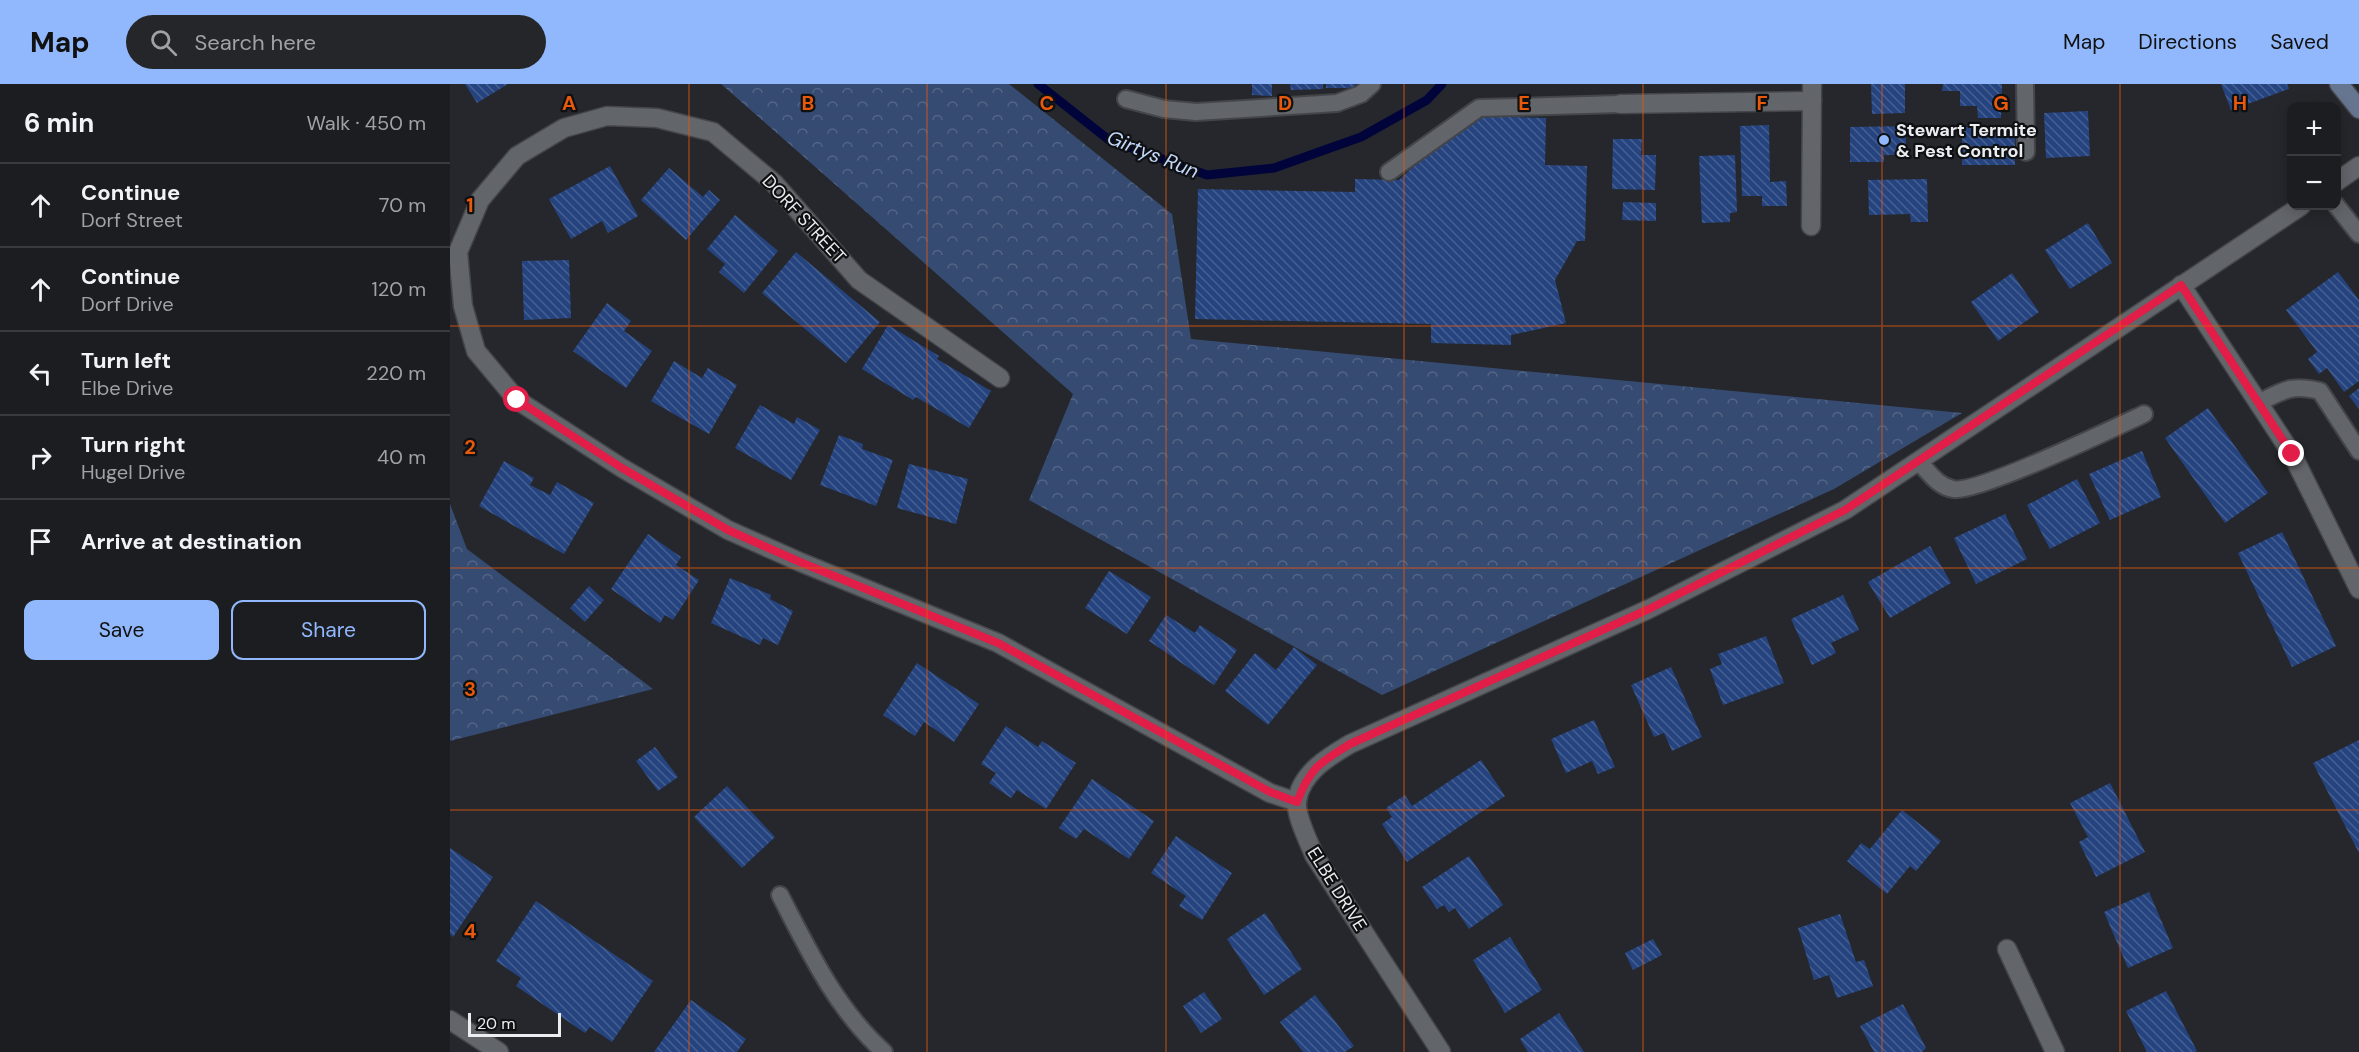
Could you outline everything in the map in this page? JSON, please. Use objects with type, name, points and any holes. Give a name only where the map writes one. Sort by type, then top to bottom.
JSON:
[{"type":"street","points":[[2339,84],[2359,109]]},
{"type":"street","points":[[1620,104],[1812,92],[1811,226]]},
{"type":"street","name":"DORF STREET","points":[[1000,378],[859,280],[774,183],[713,132],[657,118],[607,116],[564,128],[517,156],[480,200],[458,252],[463,306],[476,351],[517,400],[622,468],[728,530],[998,643],[1270,792],[1297,802]]},
{"type":"street","points":[[2341,179],[2359,166]]},
{"type":"street","points":[[1297,802],[1306,778],[1324,760],[1350,744],[1649,609],[1845,510],[2295,210]]},
{"type":"street","points":[[2181,285],[2292,454],[2359,589]]},
{"type":"street","name":"ELBE DRIVE","points":[[1297,802],[1304,831],[1314,855],[1441,1052]]},
{"type":"street","points":[[2007,949],[2055,1052]]},
{"type":"street","points":[[450,1020],[499,1052]]},
{"type":"lane","points":[[2025,84],[2026,152]]},
{"type":"lane","points":[[1126,99],[1164,109],[1196,112],[1337,103],[1361,94],[1370,86]]},
{"type":"lane","points":[[1389,172],[1479,108],[1620,104]]},
{"type":"lane","points":[[2341,210],[2359,234]]},
{"type":"lane","points":[[2258,403],[2284,390],[2301,386],[2320,391],[2359,451]]},
{"type":"lane","points":[[1918,461],[1940,485],[1956,490],[1991,481],[2144,414]]},
{"type":"lane","points":[[780,895],[823,978],[847,1011],[884,1052]]},
{"type":"green space","points":[[721,84],[1009,84],[1172,214],[1191,339],[1962,413],[1834,489],[1382,695],[1029,500],[1073,394]]},
{"type":"green space","points":[[450,504],[467,549],[653,689],[450,741]]},
{"type":"building","points":[[465,84],[508,84],[477,103]]},
{"type":"building","points":[[1252,84],[1272,84],[1272,96],[1252,95]]},
{"type":"building","points":[[1290,84],[1323,84],[1323,89],[1291,90]]},
{"type":"building","points":[[1326,84],[1355,84],[1355,88],[1326,88]]},
{"type":"building","points":[[1871,84],[1905,84],[1905,113],[1872,114]]},
{"type":"building","points":[[1943,84],[2002,84],[2001,118],[1978,118],[1977,106],[1960,106],[1960,91],[1942,91]]},
{"type":"building","points":[[2221,84],[2287,84],[2289,89],[2231,110]]},
{"type":"building","points":[[2088,111],[2090,156],[2046,158],[2044,113]]},
{"type":"building","points":[[1468,116],[1546,118],[1545,165],[1587,166],[1585,241],[1577,241],[1555,280],[1566,323],[1511,335],[1511,345],[1431,343],[1431,324],[1195,319],[1198,189],[1355,192],[1355,179],[1399,180]]},
{"type":"building","points":[[1769,125],[1770,182],[1786,181],[1787,206],[1762,206],[1762,196],[1742,196],[1740,126]]},
{"type":"building","points":[[1906,126],[1906,155],[1884,155],[1884,162],[1850,162],[1850,127]]},
{"type":"building","points":[[1962,127],[2015,127],[2015,165],[1962,165]]},
{"type":"building","points":[[1613,139],[1642,139],[1641,155],[1656,155],[1655,190],[1612,189]]},
{"type":"building","points":[[1735,155],[1737,212],[1730,213],[1730,222],[1702,223],[1699,156]]},
{"type":"building","points":[[610,166],[638,216],[608,233],[602,221],[571,239],[549,199]]},
{"type":"building","points":[[669,168],[703,197],[709,190],[720,200],[686,240],[641,200]]},
{"type":"building","points":[[1927,179],[1928,222],[1911,222],[1910,214],[1869,215],[1868,180]]},
{"type":"building","points":[[1623,202],[1656,203],[1656,221],[1622,220]]},
{"type":"building","points":[[735,215],[778,251],[744,293],[719,272],[725,264],[707,249]]},
{"type":"building","points":[[2088,223],[2112,263],[2070,289],[2045,250]]},
{"type":"building","points":[[796,252],[880,322],[846,363],[762,293]]},
{"type":"building","points":[[569,260],[571,318],[524,320],[522,261]]},
{"type":"building","points":[[2338,272],[2359,300],[2359,381],[2344,392],[2327,368],[2319,374],[2308,359],[2317,352],[2286,310]]},
{"type":"building","points":[[2012,273],[2039,312],[1998,341],[1971,302]]},
{"type":"building","points":[[607,303],[631,321],[624,331],[652,351],[626,388],[573,351]]},
{"type":"building","points":[[888,325],[939,356],[937,359],[991,391],[969,428],[916,397],[913,400],[862,369]]},
{"type":"building","points":[[674,361],[702,378],[708,368],[737,385],[709,434],[651,401]]},
{"type":"building","points":[[2359,388],[2359,409],[2349,396]]},
{"type":"building","points":[[760,405],[794,424],[797,417],[820,430],[791,480],[735,448]]},
{"type":"building","points":[[2208,408],[2268,493],[2225,523],[2165,438]]},
{"type":"building","points":[[839,435],[863,444],[862,449],[893,460],[876,506],[820,485]]},
{"type":"building","points":[[2142,451],[2161,497],[2110,520],[2089,474]]},
{"type":"building","points":[[504,461],[534,478],[530,485],[550,495],[557,482],[594,503],[564,554],[479,506]]},
{"type":"building","points":[[909,464],[968,479],[956,524],[897,508]]},
{"type":"building","points":[[2077,479],[2100,523],[2050,549],[2027,505]]},
{"type":"building","points":[[2005,514],[2027,559],[1976,584],[1954,538]]},
{"type":"building","points":[[2282,532],[2336,646],[2292,667],[2238,553]]},
{"type":"building","points":[[648,534],[681,557],[676,565],[699,580],[673,620],[665,615],[660,623],[611,589]]},
{"type":"building","points":[[1930,546],[1951,583],[1890,618],[1868,582]]},
{"type":"building","points":[[1109,571],[1151,597],[1127,634],[1085,608]]},
{"type":"building","points":[[730,578],[771,595],[770,599],[793,611],[778,645],[763,638],[760,645],[711,623]]},
{"type":"building","points":[[589,586],[604,600],[585,622],[570,608]]},
{"type":"building","points":[[1843,595],[1859,630],[1831,643],[1836,653],[1812,665],[1791,619]]},
{"type":"building","points":[[1166,615],[1195,633],[1200,625],[1237,650],[1214,685],[1149,641]]},
{"type":"building","points":[[1766,636],[1784,683],[1723,705],[1710,669],[1722,664],[1718,654]]},
{"type":"building","points":[[1294,647],[1317,665],[1268,725],[1225,691],[1255,653],[1276,670]]},
{"type":"building","points":[[917,663],[979,704],[954,742],[924,722],[915,736],[883,715]]},
{"type":"building","points":[[1671,667],[1702,737],[1672,751],[1664,733],[1654,737],[1631,685]]},
{"type":"building","points":[[1594,720],[1615,767],[1598,774],[1592,761],[1566,773],[1551,739]]},
{"type":"building","points":[[1006,726],[1038,747],[1042,741],[1076,763],[1046,809],[1017,790],[1011,798],[989,783],[996,773],[981,764]]},
{"type":"building","points":[[2359,740],[2359,853],[2313,763]]},
{"type":"building","points":[[655,747],[678,777],[658,791],[636,761]]},
{"type":"building","points":[[1481,760],[1505,796],[1407,862],[1382,824],[1392,817],[1386,808],[1405,795],[1412,806]]},
{"type":"building","points":[[1092,779],[1154,821],[1129,859],[1084,829],[1076,839],[1059,828]]},
{"type":"building","points":[[2110,783],[2145,852],[2096,877],[2079,842],[2088,837],[2070,803]]},
{"type":"building","points":[[727,786],[775,837],[742,868],[694,817]]},
{"type":"building","points":[[1902,810],[1941,841],[1916,871],[1910,866],[1887,894],[1847,861],[1861,843],[1870,849]]},
{"type":"building","points":[[1176,836],[1232,873],[1202,920],[1179,906],[1186,896],[1151,873]]},
{"type":"building","points":[[450,848],[493,877],[453,937],[450,934]]},
{"type":"building","points":[[1469,856],[1503,905],[1469,929],[1455,908],[1449,912],[1444,905],[1437,909],[1422,887]]},
{"type":"building","points":[[2149,892],[2173,948],[2128,968],[2104,912]]},
{"type":"building","points":[[536,901],[653,981],[612,1042],[590,1027],[585,1033],[516,986],[521,978],[496,961]]},
{"type":"building","points":[[1265,913],[1302,969],[1264,995],[1227,939]]},
{"type":"building","points":[[1840,914],[1856,962],[1864,960],[1873,986],[1837,998],[1829,975],[1814,980],[1798,928]]},
{"type":"building","points":[[1510,937],[1542,990],[1505,1013],[1473,960]]},
{"type":"building","points":[[1653,939],[1662,955],[1633,970],[1625,953]]},
{"type":"building","points":[[2166,991],[2197,1051],[2195,1052],[2147,1052],[2126,1011]]},
{"type":"building","points":[[1204,992],[1222,1019],[1201,1033],[1183,1006]]},
{"type":"building","points":[[1315,995],[1354,1046],[1345,1052],[1303,1052],[1280,1022]]},
{"type":"building","points":[[691,1000],[746,1039],[737,1052],[654,1052]]},
{"type":"building","points":[[1903,1004],[1926,1048],[1922,1052],[1874,1052],[1860,1026]]},
{"type":"building","points":[[1559,1013],[1584,1052],[1528,1052],[1520,1039]]},
{"type":"waterway","name":"Girtys Run","points":[[1038,84],[1109,140],[1207,175],[1274,168],[1361,137],[1427,100],[1442,84]]},
{"type":"place","name":"Stewart Termite & Pest Control","points":[[1884,140]]},
{"type":"route","points":[[517,400],[622,468],[728,530],[998,643],[1270,792],[1297,802],[1306,778],[1324,760],[1350,744],[1649,609],[1845,510],[2181,285],[2292,454]]}]
